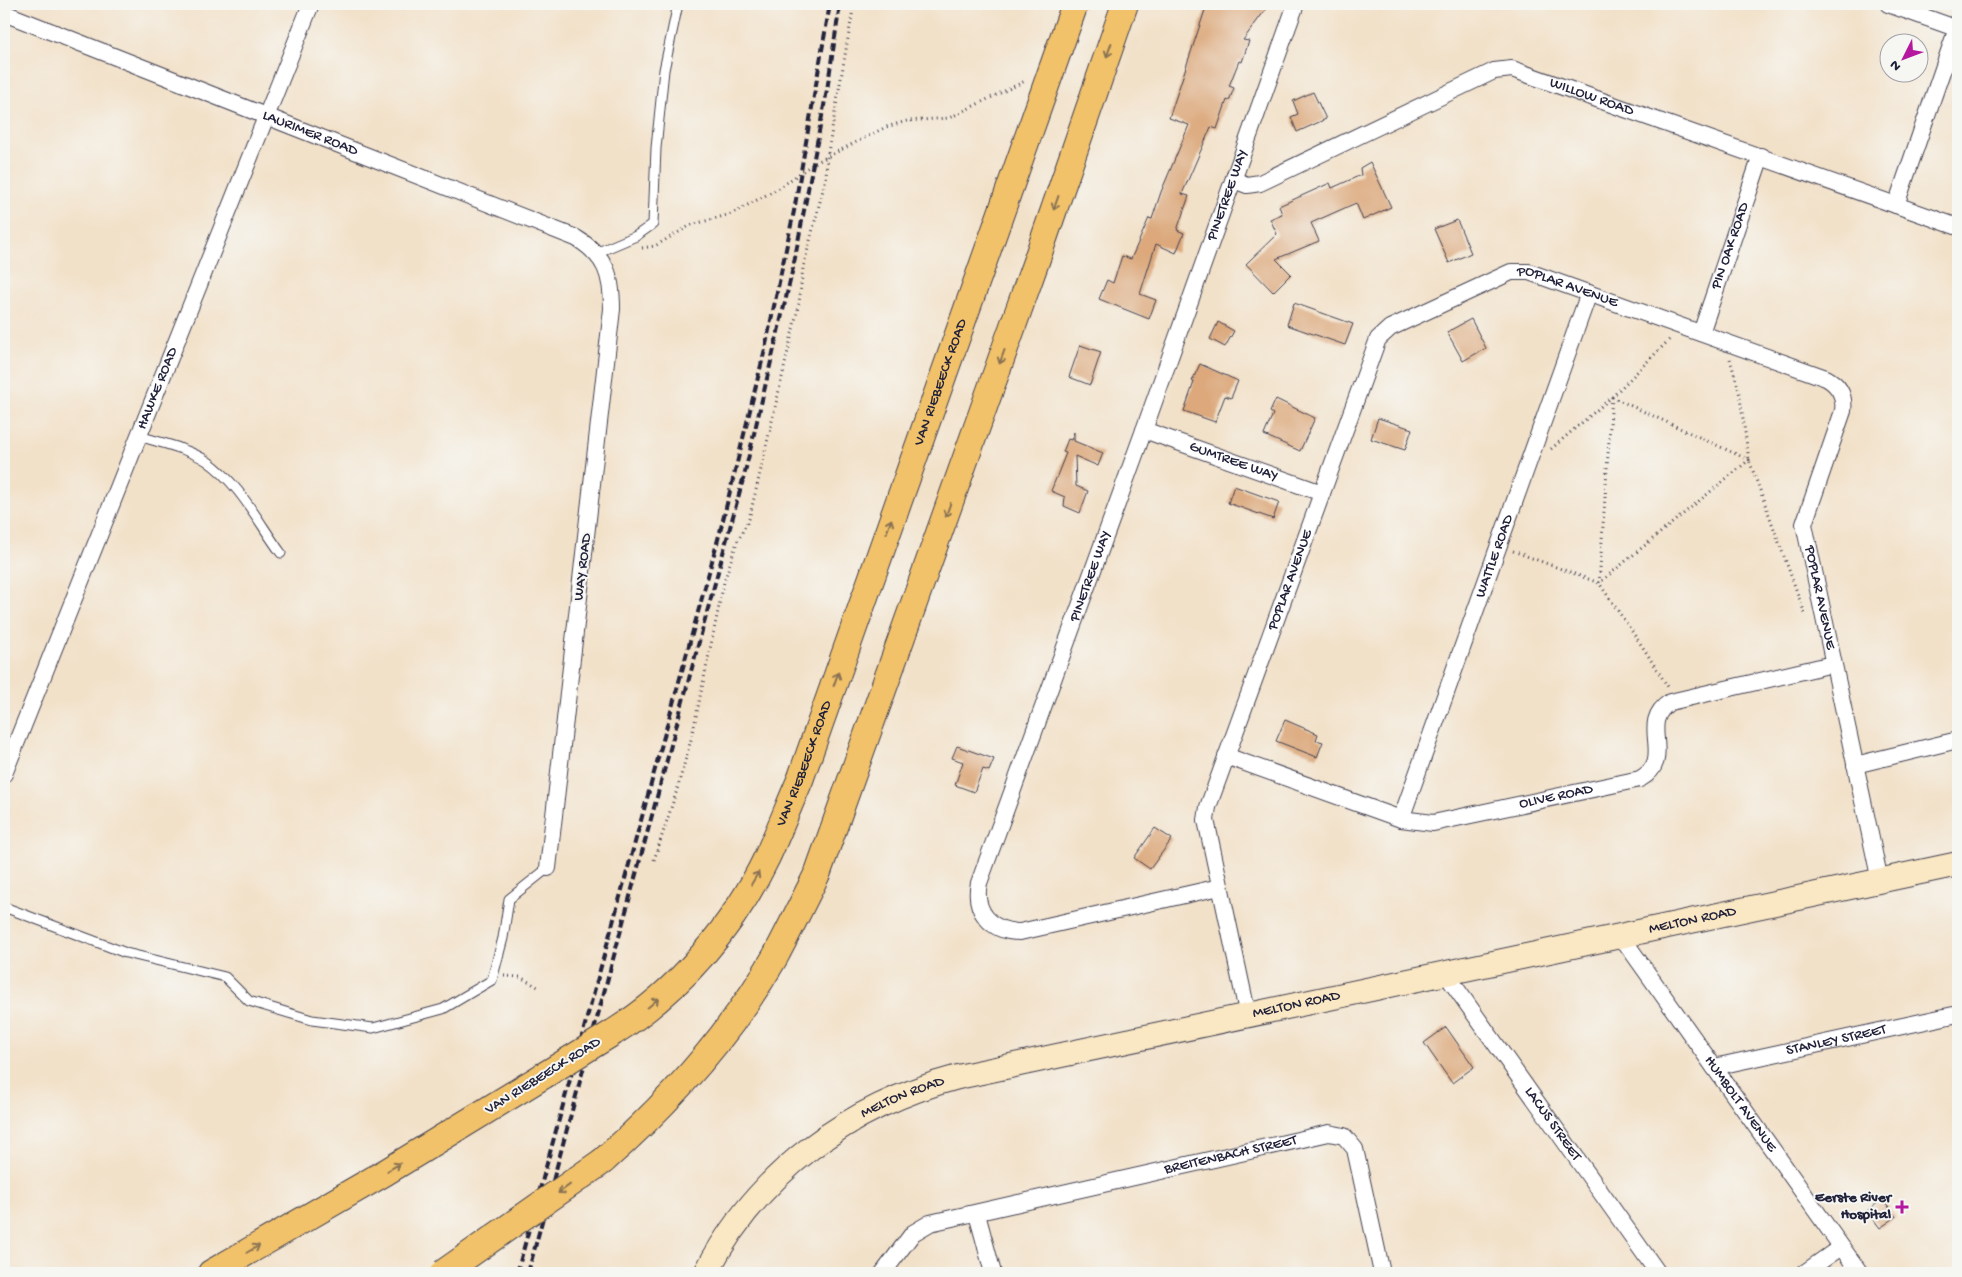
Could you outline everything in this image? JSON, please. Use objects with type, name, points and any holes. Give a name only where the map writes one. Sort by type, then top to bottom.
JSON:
[{"type":"main road","name":"VAN RIEBEECK ROAD","points":[[211,1273],[386,1172],[614,1032],[652,1005],[692,966],[727,924],[766,858],[800,780],[1075,4]]},
{"type":"main road","points":[[443,1273],[603,1161],[673,1095],[713,1048],[775,957],[818,872],[850,788],[1125,4]]},
{"type":"street","name":"HAWKE ROAD","points":[[4,774],[311,4]]},
{"type":"street","name":"PINETREE WAY","points":[[1220,887],[1020,932],[1005,931],[992,925],[983,914],[978,902],[979,883],[1144,430],[1296,4]]},
{"type":"street","points":[[1888,4],[1958,28],[1896,205]]},
{"type":"street","name":"LAURIMER ROAD","points":[[4,13],[576,238],[596,253],[606,267]]},
{"type":"street","name":"WILLOW ROAD","points":[[1234,180],[1247,185],[1260,183],[1494,71],[1506,68],[1518,70],[1958,227]]},
{"type":"street","name":"PIN OAK ROAD","points":[[1701,333],[1761,156]]},
{"type":"street","name":"WAY ROAD","points":[[548,868],[612,309],[612,290],[606,267]]},
{"type":"street","name":"POPLAR AVENUE","points":[[1248,1016],[1206,813],[1226,756],[1376,344],[1386,331],[1511,272],[1528,272],[1826,378],[1836,385],[1843,396],[1843,411],[1804,524],[1880,881]]},
{"type":"street","name":"WATTLE ROAD","points":[[1401,819],[1589,293]]},
{"type":"street","name":"GUMTREE WAY","points":[[1144,430],[1322,493]]},
{"type":"street","name":"OLIVE ROAD","points":[[1226,756],[1401,819],[1433,823],[1640,779],[1650,771],[1656,760],[1658,748],[1654,728],[1657,715],[1665,705],[1676,700],[1833,664]]},
{"type":"street","points":[[1855,765],[1958,740]]},
{"type":"street","name":"MELTON ROAD","points":[[706,1273],[732,1229],[769,1184],[807,1149],[872,1108],[917,1089],[958,1077],[1958,864]]},
{"type":"street","name":"HUMBOLT AVENUE","points":[[1621,936],[1860,1273]]},
{"type":"street","name":"LACUS STREET","points":[[1446,974],[1658,1273]]},
{"type":"street","name":"STANLEY STREET","points":[[1714,1067],[1958,1014]]},
{"type":"street","name":"BREITENBACH STREET","points":[[883,1273],[906,1240],[921,1227],[930,1223],[977,1214],[1319,1134],[1344,1136],[1355,1149],[1382,1273]]},
{"type":"street","points":[[977,1214],[993,1273]]},
{"type":"street","points":[[1804,1273],[1841,1247]]},
{"type":"lane","points":[[596,253],[636,236],[653,224],[656,148],[664,70],[678,4]]},
{"type":"lane","points":[[139,436],[194,454],[221,473],[236,489],[281,553]]},
{"type":"lane","points":[[4,908],[126,953],[225,977],[249,1001],[312,1020],[373,1028],[443,1009],[492,980],[509,899],[548,868]]},
{"type":"path","points":[[654,860],[692,736],[724,582],[753,502],[799,303],[803,268],[826,178],[827,158],[854,4]]},
{"type":"path","points":[[635,249],[655,246],[691,226],[731,214],[779,188],[813,164],[886,127],[907,121],[949,118],[1028,80]]},
{"type":"path","points":[[1531,454],[1542,457],[1612,397],[1673,336],[1678,325]]},
{"type":"path","points":[[1725,342],[1740,391],[1749,460],[1807,619]]},
{"type":"path","points":[[1612,397],[1749,460]]},
{"type":"path","points":[[1599,583],[1612,397]]},
{"type":"path","points":[[1599,583],[1749,460]]},
{"type":"path","points":[[1498,546],[1599,583],[1676,700]]},
{"type":"path","points":[[493,977],[520,977],[538,987]]},
{"type":"building","points":[[1207,4],[1253,4],[1266,9],[1243,40],[1249,41],[1242,62],[1239,61],[1229,86],[1234,88],[1229,101],[1227,100],[1217,129],[1211,127],[1182,194],[1189,196],[1177,230],[1184,233],[1176,253],[1156,244],[1140,294],[1156,300],[1149,319],[1099,299],[1107,280],[1113,283],[1122,256],[1131,259],[1149,218],[1152,219],[1161,192],[1189,125],[1169,118]]},
{"type":"building","points":[[1313,92],[1326,119],[1297,132],[1291,117],[1298,114],[1293,101]]},
{"type":"building","points":[[1370,162],[1391,207],[1363,220],[1356,203],[1311,223],[1319,241],[1276,259],[1291,274],[1273,292],[1246,264],[1277,234],[1270,219],[1282,214],[1279,206],[1330,183],[1332,188],[1361,175],[1360,168]]},
{"type":"building","points":[[1457,220],[1471,253],[1449,263],[1434,229]]},
{"type":"building","points":[[1294,303],[1353,324],[1345,345],[1287,325]]},
{"type":"building","points":[[1471,319],[1486,348],[1463,361],[1447,332]]},
{"type":"building","points":[[1218,322],[1234,331],[1225,347],[1210,339]]},
{"type":"building","points":[[1080,345],[1101,352],[1090,385],[1069,377]]},
{"type":"building","points":[[1200,364],[1238,381],[1231,398],[1225,396],[1215,422],[1184,411],[1194,382],[1192,381]]},
{"type":"building","points":[[1276,399],[1315,418],[1300,451],[1264,435],[1273,414],[1270,412]]},
{"type":"building","points":[[1378,418],[1412,429],[1405,450],[1371,439]]},
{"type":"building","points":[[1074,432],[1074,441],[1103,453],[1098,466],[1075,456],[1076,486],[1088,491],[1080,513],[1064,506],[1065,497],[1051,491],[1066,453],[1063,452],[1068,439],[1071,440]]},
{"type":"building","points":[[1234,486],[1279,502],[1273,519],[1228,503]]},
{"type":"building","points":[[1285,720],[1318,734],[1316,740],[1323,742],[1317,757],[1276,741]]},
{"type":"building","points":[[957,746],[994,759],[989,771],[983,769],[974,792],[955,785],[963,762],[952,758]]},
{"type":"building","points":[[1155,828],[1172,839],[1150,869],[1134,858]]},
{"type":"building","points":[[1446,1027],[1474,1067],[1452,1083],[1424,1043]]},
{"type":"building","points":[[1883,1199],[1896,1217],[1880,1228],[1867,1211]]},
{"type":"railway","points":[[517,1273],[720,532],[765,349],[794,211],[830,4]]},
{"type":"railway","points":[[528,1273],[745,472],[793,268],[827,90],[840,4]]},
{"type":"place","name":"Eerste River Hospital","points":[[1902,1207]]}]
